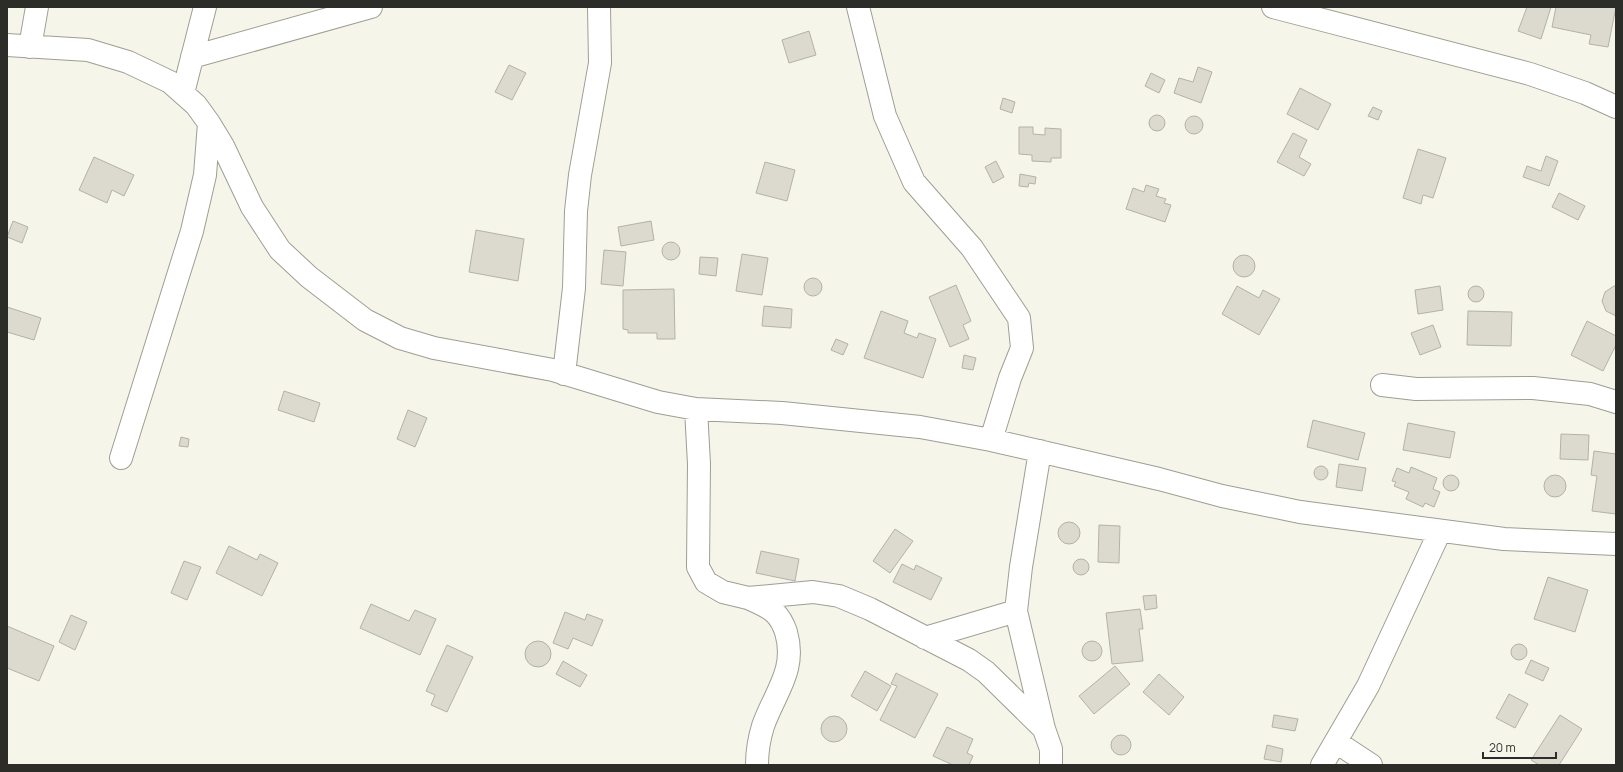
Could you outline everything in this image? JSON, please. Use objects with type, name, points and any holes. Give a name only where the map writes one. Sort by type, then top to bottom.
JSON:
[{"type":"street","points":[[30,47],[37,7]]},
{"type":"street","points":[[183,93],[205,7]]},
{"type":"street","points":[[192,57],[371,7]]},
{"type":"street","points":[[564,374],[574,288],[578,197],[600,63],[600,7]]},
{"type":"street","points":[[858,7],[885,116],[914,182],[972,248],[1019,318],[1022,348],[1010,378],[991,440]]},
{"type":"street","points":[[1273,7],[1530,74],[1585,93],[1616,107]]},
{"type":"street","points":[[7,46],[88,50],[128,62],[170,82],[196,105],[209,123],[223,146],[252,207],[280,250],[308,277],[365,320],[400,338],[434,348],[553,370],[658,402],[696,409],[782,413],[920,427],[991,440],[1159,479],[1222,496],[1300,512],[1504,539],[1616,544]]},
{"type":"street","points":[[121,458],[192,231],[205,175],[209,123]]},
{"type":"street","points":[[1382,385],[1416,389],[1533,388],[1590,394],[1616,402]]},
{"type":"street","points":[[696,409],[699,464],[697,507],[698,567],[706,582],[723,592],[748,598],[775,613],[784,626],[788,642],[789,664],[780,690],[764,725],[757,747],[757,765]]},
{"type":"street","points":[[1040,452],[1021,567],[1016,611],[1044,728],[1051,749],[1051,765]]},
{"type":"street","points":[[1322,765],[1368,686],[1440,531]]},
{"type":"street","points":[[748,598],[813,592],[839,596],[870,609],[969,660],[986,672],[1044,728]]},
{"type":"street","points":[[925,638],[1016,611]]},
{"type":"street","points":[[1336,742],[1371,765]]},
{"type":"building","points":[[1527,7],[1551,7],[1541,39],[1518,31]]},
{"type":"building","points":[[1556,7],[1616,7],[1608,47],[1589,44],[1591,35],[1552,27]]},
{"type":"building","points":[[809,31],[816,55],[789,63],[782,40]]},
{"type":"building","points":[[509,65],[526,73],[512,100],[495,92]]},
{"type":"building","points":[[1198,67],[1212,72],[1201,103],[1174,93],[1179,78],[1193,82]]},
{"type":"building","points":[[1151,73],[1165,80],[1159,93],[1145,86]]},
{"type":"building","points":[[1300,88],[1331,104],[1318,130],[1287,114]]},
{"type":"building","points":[[1003,98],[1015,102],[1012,113],[1000,109]]},
{"type":"building","points":[[1373,107],[1382,111],[1378,120],[1368,116]]},
{"type":"building","points":[[1154,115],[1160,115],[1165,120],[1163,129],[1160,131],[1154,131],[1149,126],[1149,120]]},
{"type":"building","points":[[1190,116],[1198,116],[1203,121],[1201,132],[1198,134],[1190,134],[1185,129],[1185,121]]},
{"type":"building","points":[[1019,127],[1033,127],[1033,134],[1045,135],[1045,128],[1061,129],[1061,158],[1051,158],[1051,162],[1032,161],[1032,155],[1019,154]]},
{"type":"building","points":[[1293,133],[1307,140],[1299,157],[1311,164],[1304,176],[1277,162]]},
{"type":"building","points":[[1418,149],[1446,158],[1433,198],[1423,195],[1421,204],[1403,198]]},
{"type":"building","points":[[1546,156],[1558,161],[1549,186],[1523,177],[1527,166],[1541,171]]},
{"type":"building","points":[[94,157],[134,175],[124,196],[112,190],[107,203],[79,190]]},
{"type":"building","points":[[996,161],[1004,177],[993,183],[985,167]]},
{"type":"building","points":[[765,162],[795,170],[787,201],[756,193]]},
{"type":"building","points":[[1020,174],[1036,177],[1035,184],[1029,183],[1028,187],[1019,186]]},
{"type":"building","points":[[1146,185],[1159,189],[1156,196],[1166,199],[1164,203],[1171,205],[1165,222],[1126,209],[1133,188],[1144,192]]},
{"type":"building","points":[[1559,193],[1585,206],[1578,220],[1552,207]]},
{"type":"building","points":[[13,221],[28,227],[22,243],[7,237]]},
{"type":"building","points":[[651,221],[654,240],[621,246],[618,227]]},
{"type":"building","points":[[476,230],[524,239],[518,281],[469,272]]},
{"type":"building","points":[[667,242],[675,242],[680,247],[678,258],[675,260],[667,260],[662,255],[662,247]]},
{"type":"building","points":[[604,250],[626,252],[623,286],[601,284]]},
{"type":"building","points":[[742,254],[768,258],[762,295],[736,291]]},
{"type":"building","points":[[1244,255],[1252,258],[1255,266],[1252,274],[1244,277],[1236,274],[1233,266],[1236,258]]},
{"type":"building","points":[[700,257],[718,258],[716,276],[699,274]]},
{"type":"building","points":[[809,278],[817,278],[822,283],[820,294],[817,296],[809,296],[804,291],[804,283]]},
{"type":"building","points":[[956,285],[971,321],[963,325],[969,339],[950,347],[929,297]]},
{"type":"building","points":[[1237,286],[1259,298],[1263,290],[1280,299],[1259,335],[1222,314]]},
{"type":"building","points":[[1440,286],[1443,310],[1418,314],[1415,290]]},
{"type":"building","points":[[1473,286],[1479,286],[1484,291],[1482,300],[1479,302],[1473,302],[1468,297],[1468,291]]},
{"type":"building","points":[[1616,286],[1616,316],[1606,311],[1602,301],[1605,292]]},
{"type":"building","points":[[674,289],[675,339],[657,339],[657,333],[628,333],[628,330],[623,329],[623,290]]},
{"type":"building","points":[[764,306],[792,309],[791,328],[762,326]]},
{"type":"building","points":[[7,307],[41,318],[34,340],[7,332]]},
{"type":"building","points":[[881,311],[908,321],[904,333],[917,338],[919,333],[936,339],[923,378],[864,358]]},
{"type":"building","points":[[1468,311],[1512,312],[1511,346],[1467,345]]},
{"type":"building","points":[[1587,321],[1616,336],[1616,345],[1603,371],[1571,355]]},
{"type":"building","points":[[1433,325],[1441,347],[1420,355],[1411,333]]},
{"type":"building","points":[[836,339],[848,344],[843,355],[831,350]]},
{"type":"building","points":[[964,355],[976,358],[973,370],[962,368]]},
{"type":"building","points":[[284,391],[320,403],[314,422],[278,410]]},
{"type":"building","points":[[408,410],[427,418],[415,447],[397,439]]},
{"type":"building","points":[[1313,420],[1365,433],[1358,460],[1307,447]]},
{"type":"building","points":[[1408,423],[1455,432],[1450,458],[1403,450]]},
{"type":"building","points":[[1561,434],[1589,435],[1588,460],[1560,459]]},
{"type":"building","points":[[181,437],[189,439],[188,447],[179,446]]},
{"type":"building","points":[[1594,451],[1616,454],[1616,514],[1592,511],[1597,476],[1591,475]]},
{"type":"building","points":[[1339,464],[1366,468],[1362,491],[1336,487]]},
{"type":"building","points":[[1318,466],[1324,466],[1328,470],[1328,476],[1324,480],[1318,480],[1314,476],[1314,470]]},
{"type":"building","points":[[1411,467],[1437,478],[1433,489],[1440,492],[1434,507],[1425,503],[1423,507],[1406,499],[1409,492],[1394,486],[1396,482],[1392,481],[1397,468],[1409,473]]},
{"type":"building","points":[[1448,475],[1454,475],[1459,480],[1457,489],[1454,491],[1448,491],[1443,486],[1443,480]]},
{"type":"building","points":[[1555,475],[1563,478],[1566,486],[1563,494],[1555,497],[1547,494],[1544,486],[1547,478]]},
{"type":"building","points":[[1069,522],[1077,525],[1080,533],[1077,541],[1069,544],[1061,541],[1058,533],[1061,525]]},
{"type":"building","points":[[1099,525],[1120,526],[1119,563],[1098,562]]},
{"type":"building","points":[[895,529],[913,541],[890,573],[873,561]]},
{"type":"building","points":[[229,546],[257,560],[260,554],[278,563],[262,596],[216,573]]},
{"type":"building","points":[[761,551],[799,559],[795,581],[756,573]]},
{"type":"building","points":[[1078,559],[1084,559],[1089,564],[1087,573],[1084,575],[1078,575],[1073,570],[1073,564]]},
{"type":"building","points":[[184,561],[201,567],[187,600],[171,593]]},
{"type":"building","points":[[902,564],[914,570],[916,565],[942,578],[931,600],[893,582]]},
{"type":"building","points":[[1548,577],[1588,590],[1575,632],[1534,619]]},
{"type":"building","points":[[1156,595],[1157,608],[1145,610],[1143,596]]},
{"type":"building","points":[[371,604],[409,621],[415,610],[436,619],[420,655],[360,628]]},
{"type":"building","points":[[1140,609],[1143,629],[1139,629],[1143,661],[1112,664],[1106,613]]},
{"type":"building","points":[[565,612],[585,620],[587,614],[603,620],[592,646],[573,638],[568,649],[553,643]]},
{"type":"building","points":[[71,615],[87,622],[75,650],[59,642]]},
{"type":"building","points":[[7,626],[54,646],[39,681],[7,668]]},
{"type":"building","points":[[538,641],[547,645],[551,654],[547,663],[538,667],[529,663],[525,654],[529,645]]},
{"type":"building","points":[[1088,641],[1096,641],[1102,647],[1102,655],[1096,661],[1088,661],[1082,655],[1082,647]]},
{"type":"building","points":[[1516,644],[1522,644],[1527,649],[1525,658],[1522,660],[1516,660],[1511,655],[1511,649]]},
{"type":"building","points":[[447,645],[473,657],[447,712],[431,705],[435,695],[426,691]]},
{"type":"building","points":[[1531,660],[1549,668],[1543,681],[1525,673]]},
{"type":"building","points":[[563,661],[587,675],[580,687],[556,674]]},
{"type":"building","points":[[1115,666],[1130,684],[1094,714],[1079,696]]},
{"type":"building","points":[[865,671],[891,686],[877,711],[851,696]]},
{"type":"building","points":[[896,673],[938,694],[915,738],[880,720],[897,686],[891,684]]},
{"type":"building","points":[[1159,674],[1184,697],[1169,715],[1143,692]]},
{"type":"building","points":[[1509,694],[1528,704],[1515,728],[1496,718]]},
{"type":"building","points":[[1274,715],[1298,719],[1295,731],[1272,727]]},
{"type":"building","points":[[1560,715],[1582,729],[1559,765],[1539,765],[1531,760]]},
{"type":"building","points":[[834,716],[843,720],[847,729],[843,738],[834,742],[825,738],[821,729],[825,720]]},
{"type":"building","points":[[947,727],[973,739],[967,753],[973,756],[969,765],[953,765],[933,756]]},
{"type":"building","points":[[1121,735],[1128,738],[1131,745],[1128,752],[1121,755],[1114,752],[1111,745],[1114,738]]},
{"type":"building","points":[[1267,745],[1283,749],[1281,762],[1264,759]]}]
